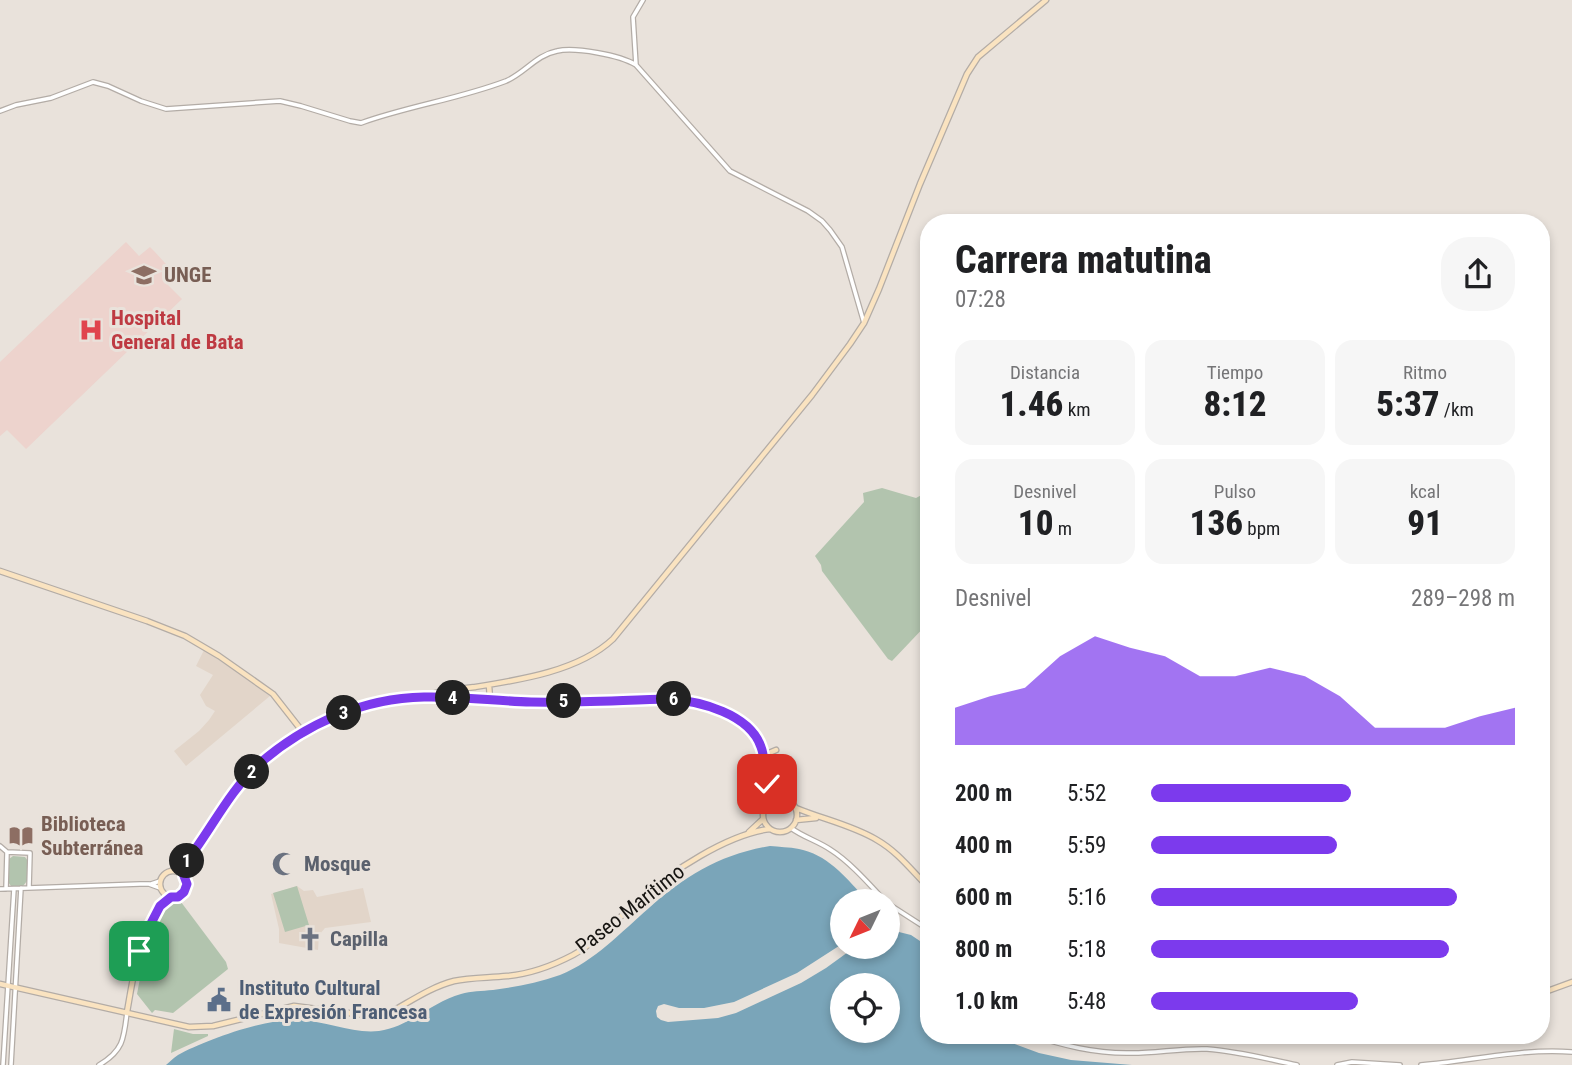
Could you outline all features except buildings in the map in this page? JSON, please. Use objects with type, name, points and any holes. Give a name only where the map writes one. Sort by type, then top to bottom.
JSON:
[{"type":"main road","points":[[422,697],[526,679],[592,654],[613,639],[812,395],[850,344],[879,289],[967,74],[978,57],[1046,0]]},
{"type":"main road","points":[[0,571],[185,636],[273,694],[302,732]]},
{"type":"main road","points":[[489,685],[490,699]]},
{"type":"main road","points":[[160,906],[161,887],[166,872],[176,871],[186,862],[244,779],[259,764],[302,732],[336,716],[385,700],[422,697],[546,702],[669,699],[701,703],[717,708],[747,726],[761,747],[767,803]]},
{"type":"main road","points":[[763,762],[766,755],[776,750]]},
{"type":"main road","points":[[765,779],[769,789],[780,798],[790,801],[796,808],[877,840],[904,861],[920,878]]},
{"type":"main road","points":[[780,798],[767,803],[763,810],[763,819],[770,829],[779,832],[791,828],[796,820],[796,808]]},
{"type":"main road","points":[[796,820],[821,818]]},
{"type":"main road","name":"Paseo Marítimo","points":[[746,835],[763,819]]},
{"type":"main road","name":"Paseo Marítimo","points":[[0,984],[189,1027],[213,1026],[294,1006],[376,1016],[391,1012],[453,981],[534,972],[556,963],[590,943],[642,897],[679,869],[725,844],[760,830],[770,829]]},
{"type":"main road","points":[[127,1012],[139,951],[145,935],[160,906],[171,897],[178,897],[184,892],[187,884],[184,876],[186,862]]},
{"type":"main road","points":[[176,871],[184,876]]},
{"type":"main road","points":[[161,887],[171,897]]},
{"type":"main road","points":[[1550,990],[1572,982]]},
{"type":"street","points":[[635,65],[633,17],[643,0]]},
{"type":"street","points":[[0,111],[16,104],[51,98],[93,82],[166,109],[280,101],[361,123],[509,80],[542,56],[558,50],[614,56],[635,65],[730,171],[808,211],[822,221],[842,247],[863,323]]},
{"type":"street","points":[[791,828],[838,855],[873,889]]},
{"type":"street","points":[[0,846],[7,852],[30,853],[29,888]]},
{"type":"street","points":[[6,889],[7,852]]},
{"type":"street","points":[[0,889],[149,884],[161,887]]},
{"type":"street","points":[[3,1065],[21,888]]},
{"type":"street","points":[[11,1065],[14,889]]},
{"type":"street","points":[[900,911],[920,924]]},
{"type":"street","points":[[99,1065],[119,1049],[127,1012]]},
{"type":"street","points":[[6,1027],[12,1028]]},
{"type":"street","points":[[1059,1044],[1086,1050],[1133,1053],[1183,1048],[1208,1049],[1297,1065]]},
{"type":"street","points":[[1421,1065],[1523,1052],[1572,1052]]},
{"type":"street","points":[[1337,1065],[1352,1062],[1400,1065]]},
{"type":"shaded area","name":"Hospital General de Bata","points":[[126,242],[139,256],[150,247],[154,251],[176,275],[167,284],[182,299],[26,449],[7,430],[0,436],[0,362]]},
{"type":"shaded area","points":[[204,650],[270,696],[186,766],[174,751],[199,731],[215,711],[206,706],[200,695],[213,675],[196,666]]},
{"type":"shaded area","points":[[297,886],[304,891],[313,890],[317,897],[363,888],[371,922],[325,928],[319,935],[318,950],[279,943],[279,929],[271,894]]},
{"type":"green space","points":[[882,488],[916,498],[920,496],[920,631],[892,661],[822,571],[815,556],[864,502],[863,493]]},
{"type":"green space","points":[[13,856],[25,857],[28,861],[27,881],[23,886],[11,886],[8,882],[9,859]]},
{"type":"green space","points":[[297,886],[309,925],[285,932],[273,893]]},
{"type":"green space","points":[[181,902],[226,962],[228,969],[173,1013],[155,1010],[152,1013],[137,994],[146,947],[168,903]]},
{"type":"green space","points":[[174,1029],[193,1034],[208,1034],[208,1036],[171,1053]]},
{"type":"water","points":[[770,846],[809,852],[834,867],[857,889],[830,889],[830,959],[900,959],[900,932],[920,941],[920,1044],[1015,1044],[1071,1060],[1132,1065],[166,1065],[190,1049],[272,1022],[300,1020],[359,1031],[379,1031],[400,1025],[461,994],[518,986],[560,975],[596,954],[690,876],[720,861]]},
{"type":"pier","points":[[830,952],[830,959],[838,959],[801,983],[736,1013],[718,1018],[668,1022],[657,1017],[658,1006],[664,1004],[679,1008],[704,1008],[734,1002],[797,973]]},
{"type":"place","name":"UNGE","points":[[144,275]]},
{"type":"place","name":"Hospital General de Bata","points":[[91,330]]},
{"type":"place","name":"Biblioteca Subterránea","points":[[21,836]]},
{"type":"place","name":"Mosque","points":[[284,864]]},
{"type":"place","name":"Capilla","points":[[310,939]]},
{"type":"place","name":"Instituto Cultural de Expresión Francesa","points":[[219,1000]]},
{"type":"route","points":[[139,951],[160,906],[171,897],[178,897],[184,892],[187,884],[184,876],[186,862],[244,779],[259,764],[302,732],[369,704],[422,697],[532,702],[669,699],[689,701],[717,708],[747,726],[761,747],[767,784]]}]
